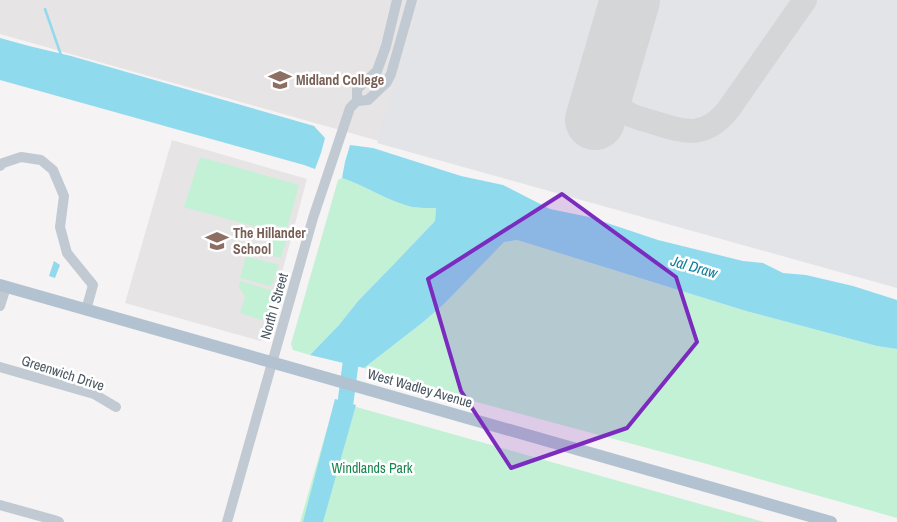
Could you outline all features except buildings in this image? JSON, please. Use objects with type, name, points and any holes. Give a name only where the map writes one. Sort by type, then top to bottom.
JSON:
[{"type":"main road","name":"West Wadley Avenue","points":[[3,286],[830,522]]},
{"type":"street","name":"North I Street","points":[[227,522],[313,218],[350,108],[356,101],[357,89],[377,70],[386,46],[397,0]]},
{"type":"street","points":[[356,101],[368,100],[387,82],[412,0]]},
{"type":"street","points":[[1,163],[21,157],[40,160],[53,170],[64,196],[60,226],[67,253],[93,285],[86,310]]},
{"type":"street","points":[[0,306],[3,286]]},
{"type":"street","name":"Greenwich Drive","points":[[0,367],[94,394],[116,407]]},
{"type":"street","points":[[0,505],[59,522]]},
{"type":"highlighted area","points":[[562,194],[676,277],[697,342],[627,428],[511,468],[461,391],[428,279]]},
{"type":"shaded area","name":"Midland College","points":[[0,0],[419,0],[379,141],[0,34]]},
{"type":"shaded area","points":[[419,0],[897,0],[897,288],[377,143]]},
{"type":"shaded area","name":"The Hillander School","points":[[172,140],[307,179],[264,340],[260,341],[125,303]]},
{"type":"green space","points":[[200,157],[299,185],[287,228],[270,224],[268,230],[184,207]]},
{"type":"green space","points":[[342,178],[412,207],[436,208],[435,221],[358,301],[339,325],[310,355],[293,350],[291,344],[338,180]]},
{"type":"green space","points":[[273,227],[289,231],[281,258],[266,254]]},
{"type":"green space","points":[[517,240],[746,311],[877,346],[897,349],[897,518],[707,464],[402,382],[364,368],[444,304],[504,241]]},
{"type":"green space","points":[[246,256],[279,265],[273,283],[270,286],[240,278]]},
{"type":"green space","points":[[240,281],[277,292],[268,322],[240,313],[245,297],[239,287]]},
{"type":"green space","name":"Windlands Park","points":[[335,401],[764,522],[300,522]]},
{"type":"water","points":[[0,38],[71,56],[314,126],[325,138],[315,169],[0,80]]},
{"type":"water","points":[[350,145],[373,148],[461,176],[503,185],[550,209],[589,217],[658,240],[743,261],[763,263],[783,273],[806,275],[853,286],[897,300],[897,349],[877,346],[746,311],[517,240],[504,242],[444,304],[364,368],[310,355],[339,325],[358,301],[435,221],[436,208],[415,207],[403,204],[342,178]]},
{"type":"water","points":[[54,261],[60,265],[55,278],[49,276]]},
{"type":"water","points":[[335,399],[356,405],[323,522],[303,522]]},
{"type":"waterway","points":[[45,9],[61,55]]},
{"type":"waterway","name":"Jal Draw","points":[[340,423],[345,406],[351,360],[362,348]]},
{"type":"taxiway","points":[[610,69],[613,98],[625,112],[672,128],[691,131],[701,130],[719,120],[728,110],[805,0]]},
{"type":"runway","points":[[595,120],[630,0]]},
{"type":"place","name":"Midland College","points":[[280,80]]},
{"type":"place","name":"The Hillander School","points":[[217,241]]}]
